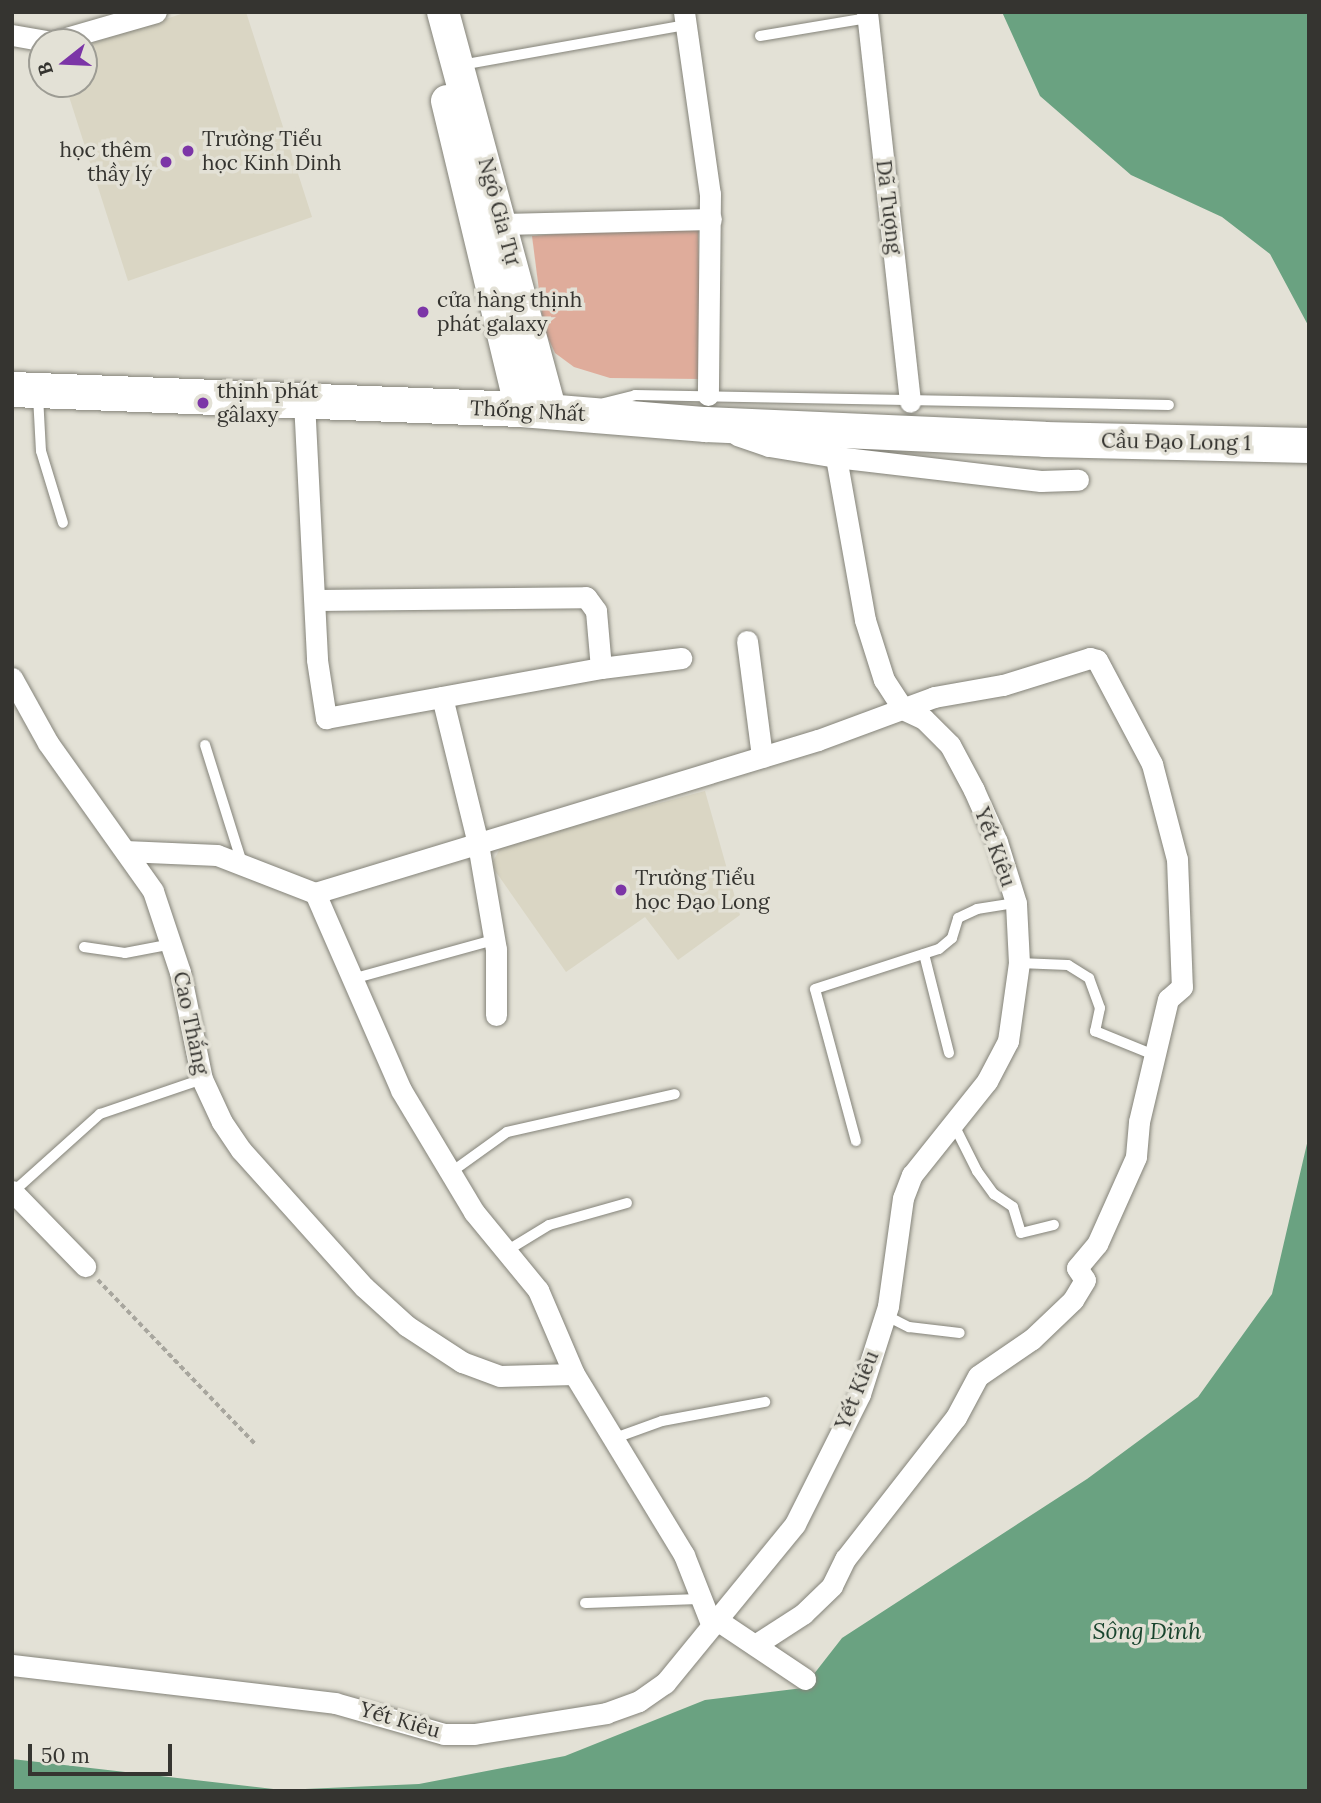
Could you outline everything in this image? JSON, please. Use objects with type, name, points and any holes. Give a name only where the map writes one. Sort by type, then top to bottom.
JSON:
[{"type":"main road","name":"Ngô Gia Tự","points":[[422,12],[459,105],[491,227],[548,411]]},
{"type":"main road","name":"Ngô Gia Tự","points":[[443,12],[458,65],[459,105]]},
{"type":"main road","name":"Thống Nhất","points":[[25,389],[548,411],[707,410],[1044,439]]},
{"type":"main road","name":"Cầu Đạo Long 1","points":[[1044,439],[1309,445]]},
{"type":"street","points":[[12,35],[52,42],[156,12]]},
{"type":"street","name":"Dã Tượng","points":[[867,15],[910,402]]},
{"type":"street","points":[[685,19],[706,150],[711,219],[707,410],[769,446],[836,457],[1041,481],[1078,480]]},
{"type":"street","points":[[491,227],[711,219]]},
{"type":"street","points":[[304,401],[326,718],[601,668],[681,659]]},
{"type":"street","name":"Yết Kiêu","points":[[12,1665],[335,1703],[381,1713],[423,1730],[474,1734],[606,1713],[639,1701],[665,1683],[796,1524],[860,1394],[885,1315],[903,1198],[912,1175],[987,1081],[1009,1041],[1018,963],[1016,903],[997,842],[950,745],[924,719],[903,709],[884,680],[865,620],[836,457]]},
{"type":"street","points":[[316,600],[586,597],[596,611],[601,668]]},
{"type":"street","points":[[747,641],[762,757]]},
{"type":"street","points":[[124,851],[192,851],[243,866],[315,893],[762,757],[934,697],[1003,685],[1090,657],[1097,660],[1152,764],[1177,859],[1182,987],[1168,999],[1154,1055],[1136,1157],[1097,1244],[1077,1268],[1085,1280],[1073,1300],[1032,1339],[978,1376],[956,1417],[845,1559],[832,1586],[803,1614],[755,1645]]},
{"type":"street","name":"Cao Thắng","points":[[12,678],[19,707],[48,743],[153,891],[172,944],[202,1079],[222,1122],[241,1150],[364,1287],[407,1326],[462,1362],[500,1376],[575,1374]]},
{"type":"street","points":[[442,697],[478,844],[494,940],[496,1015]]},
{"type":"street","points":[[315,893],[401,1090],[474,1212],[508,1250],[538,1290],[575,1374],[684,1555],[701,1599],[715,1623],[755,1645],[805,1679]]},
{"type":"street","points":[[13,1192],[85,1266]]},
{"type":"lane","points":[[760,36],[867,15]]},
{"type":"lane","points":[[458,65],[685,19]]},
{"type":"lane","points":[[25,389],[63,523]]},
{"type":"lane","points":[[707,410],[910,402],[1169,405]]},
{"type":"lane","points":[[205,746],[243,866]]},
{"type":"lane","points":[[856,1141],[815,989],[924,954],[953,938],[958,918],[977,909],[1016,903]]},
{"type":"lane","points":[[352,979],[494,940]]},
{"type":"lane","points":[[84,947],[125,953],[172,944]]},
{"type":"lane","points":[[924,954],[949,1053]]},
{"type":"lane","points":[[1018,963],[1068,965],[1089,978],[1100,1008],[1095,1031],[1154,1055]]},
{"type":"lane","points":[[13,1192],[100,1114],[202,1079]]},
{"type":"lane","points":[[450,1172],[507,1132],[675,1094]]},
{"type":"lane","points":[[953,1124],[977,1171],[994,1194],[1013,1207],[1021,1233],[1054,1225]]},
{"type":"lane","points":[[508,1250],[549,1225],[627,1203]]},
{"type":"lane","points":[[885,1315],[909,1327],[960,1333]]},
{"type":"lane","points":[[615,1438],[662,1421],[765,1402]]},
{"type":"lane","points":[[585,1603],[701,1599]]},
{"type":"path","points":[[85,1266],[255,1444]]},
{"type":"shaded area","name":"Trường Tiểu học Kinh Dinh","points":[[187,12],[246,12],[312,217],[128,281],[69,98],[98,98],[98,41]]},
{"type":"shaded area","points":[[698,223],[701,379],[610,378],[574,367],[555,353],[544,329],[532,236]]},
{"type":"shaded area","name":"Trường Tiểu học Đạo Long","points":[[705,791],[740,915],[678,960],[645,917],[566,972],[491,865],[502,845]]},
{"type":"water","points":[[1002,12],[1309,12],[1309,327],[1270,254],[1222,217],[1131,175],[1040,96]]},
{"type":"water","name":"Sông Dinh","points":[[1309,1135],[1309,1791],[12,1791],[12,1759],[282,1790],[419,1784],[565,1756],[705,1700],[803,1688],[842,1638],[1087,1479],[1198,1397],[1272,1294]]},
{"type":"place","name":"Trường Tiểu học Kinh Dinh","points":[[188,151]]},
{"type":"place","name":"học thêm thầy lý","points":[[166,162]]},
{"type":"place","name":"cửa hàng thịnh phát galaxy","points":[[423,312]]},
{"type":"place","name":"thịnh phát gâlaxy","points":[[203,403]]},
{"type":"place","name":"Trường Tiểu học Đạo Long","points":[[621,890]]}]
